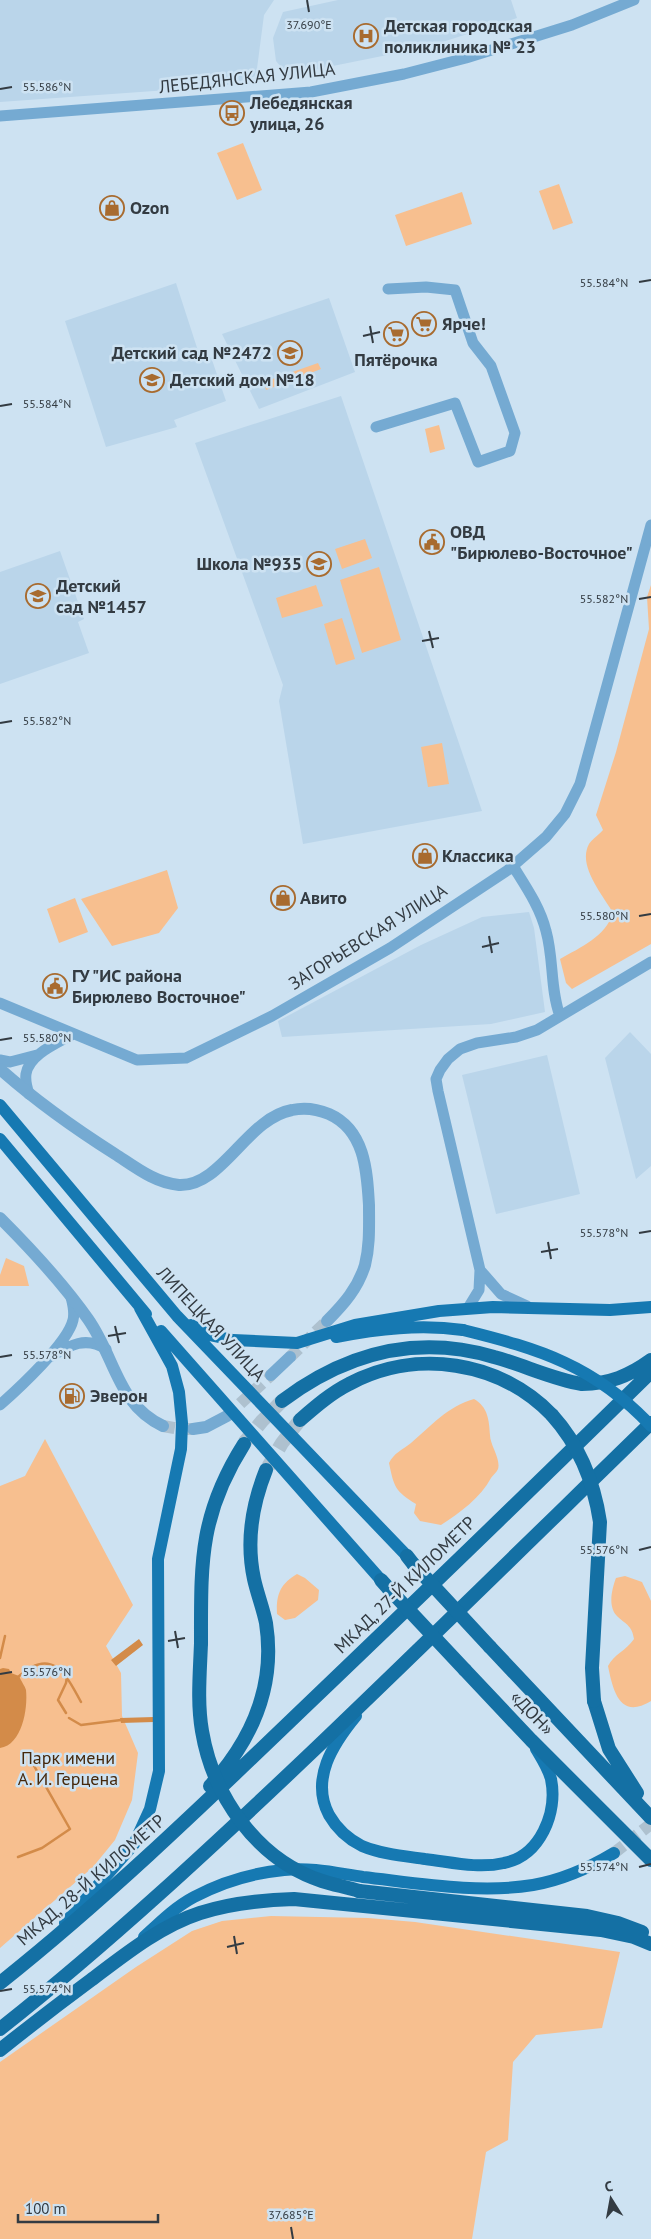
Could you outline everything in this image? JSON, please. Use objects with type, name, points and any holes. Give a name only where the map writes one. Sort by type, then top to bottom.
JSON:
[{"type":"highway","points":[[282,1401],[308,1382],[351,1361],[382,1352],[408,1348],[445,1347],[475,1352],[582,1384],[598,1384],[620,1378],[651,1360]]},
{"type":"highway","points":[[300,1420],[333,1394],[361,1378],[387,1369],[428,1364],[463,1366],[495,1376],[527,1393],[552,1415],[569,1436],[587,1469],[599,1516],[600,1541],[592,1662],[594,1701],[608,1749],[651,1816]]},
{"type":"highway","name":"МКАД, 27-Й КИЛОМЕТР","points":[[183,1824],[651,1372]]},
{"type":"highway","points":[[0,2030],[95,1952],[208,1851],[651,1424]]},
{"type":"highway","points":[[244,1444],[221,1485],[205,1536],[201,1567],[200,1643],[201,1729],[212,1771],[230,1806],[244,1826],[265,1847],[286,1863],[321,1881],[359,1890],[587,1916],[618,1923],[651,1936]]},
{"type":"highway","points":[[147,1858],[232,1763],[258,1709],[267,1671],[268,1650],[265,1621],[251,1565],[250,1540],[257,1497],[266,1470]]},
{"type":"highway","name":"«ДОН»","points":[[410,1561],[651,1816]]},
{"type":"highway","name":"«ДОН»","points":[[385,1584],[531,1740],[651,1860]]},
{"type":"highway","name":"МКАД, 28-Й КИЛОМЕТР","points":[[0,1983],[147,1858],[183,1824]]},
{"type":"highway","points":[[0,2050],[129,1951],[172,1925],[199,1913],[230,1904],[261,1900],[294,1899],[600,1930],[634,1937],[651,1944]]},
{"type":"main road","name":"ЛИПЕЦКАЯ УЛИЦА","points":[[0,1105],[177,1316],[410,1561]]},
{"type":"main road","points":[[0,1139],[116,1276],[140,1308],[385,1584]]},
{"type":"main road","points":[[297,1343],[335,1329],[382,1319],[468,1308],[528,1307],[610,1310],[651,1307]]},
{"type":"main road","points":[[21,1966],[70,1918],[134,1844],[144,1827],[156,1792],[160,1753],[158,1559],[181,1449],[182,1423],[179,1392],[172,1366],[140,1308]]},
{"type":"main road","points":[[177,1316],[209,1335],[250,1342],[297,1343],[404,1328],[462,1330],[530,1349],[577,1368],[620,1396],[651,1424]]},
{"type":"main road","points":[[375,1692],[346,1728],[329,1757],[323,1772],[323,1799],[334,1825],[347,1837],[362,1846],[404,1856],[468,1865],[487,1866],[506,1863],[519,1858],[542,1836],[551,1809],[550,1779],[546,1766],[531,1740]]},
{"type":"main road","points":[[129,1951],[167,1915],[192,1898],[222,1884],[251,1875],[285,1870],[320,1870],[472,1888],[500,1888],[535,1885],[559,1878],[588,1867],[614,1853]]},
{"type":"street","name":"ЛЕБЕДЯНСКАЯ УЛИЦА","points":[[0,116],[311,92],[404,74],[471,57],[556,31],[634,0]]},
{"type":"street","points":[[376,427],[455,403],[478,462],[510,451],[515,434],[492,366],[472,343],[456,290],[426,287],[388,290]]},
{"type":"street","name":"ЗАГОРЬЕВСКАЯ УЛИЦА","points":[[0,1003],[137,1060],[186,1058],[272,1016],[390,948],[513,866],[546,837],[564,814],[580,784],[651,525]]},
{"type":"street","points":[[513,866],[533,898],[547,932],[553,981],[560,1016]]},
{"type":"street","points":[[468,1308],[479,1290],[480,1270],[438,1091],[438,1074],[448,1059],[468,1046],[526,1034],[651,962]]},
{"type":"street","points":[[29,1094],[26,1074],[30,1063],[39,1055],[73,1034]]},
{"type":"street","points":[[0,1060],[10,1062],[39,1055]]},
{"type":"street","points":[[0,1069],[66,1123],[151,1177],[180,1185],[192,1184],[212,1173],[255,1130],[279,1113],[308,1108],[336,1118],[356,1136],[362,1149],[368,1195],[369,1247],[358,1282],[346,1302],[327,1320]]},
{"type":"street","points":[[0,1218],[71,1297],[106,1349],[125,1393],[132,1403],[151,1420],[163,1426]]},
{"type":"street","points":[[480,1270],[501,1294],[528,1307]]},
{"type":"street","points":[[0,1405],[46,1360],[73,1322],[71,1297]]},
{"type":"street","points":[[46,1360],[71,1344],[82,1342],[98,1344],[106,1349]]},
{"type":"street","points":[[271,1375],[290,1357]]},
{"type":"street","points":[[193,1429],[206,1427],[227,1416]]},
{"type":"shaded area","points":[[0,0],[274,0],[264,15],[256,76],[224,86],[0,102]]},
{"type":"shaded area","name":"Детская городская поликлиника № 23","points":[[338,0],[511,0],[517,18],[427,47],[298,73],[289,72],[282,68],[276,61],[273,38],[283,12]]},
{"type":"shaded area","name":"Детский дом №18","points":[[176,283],[201,360],[211,357],[226,401],[174,420],[177,427],[106,447],[65,321]]},
{"type":"shaded area","name":"Детский сад №2472","points":[[329,298],[355,372],[259,409],[222,334]]},
{"type":"shaded area","name":"Школа №935","points":[[341,396],[482,811],[303,844],[279,701],[283,685],[195,443]]},
{"type":"shaded area","name":"Детский сад №1457","points":[[60,551],[84,619],[78,622],[89,653],[0,684],[0,572]]},
{"type":"shaded area","points":[[529,912],[534,928],[545,1012],[491,1024],[282,1037],[278,1021],[421,945],[482,917]]},
{"type":"shaded area","points":[[630,1032],[651,1054],[651,1166],[636,1179],[605,1058]]},
{"type":"shaded area","points":[[547,1055],[580,1194],[496,1214],[462,1075]]},
{"type":"shaded area","points":[[139,1639],[143,1645],[116,1666],[111,1660]]},
{"type":"shaded area","points":[[0,1669],[9,1669],[11,1673],[19,1676],[25,1688],[26,1707],[22,1725],[14,1740],[0,1748]]},
{"type":"shaded area","points":[[154,1717],[154,1722],[121,1723],[120,1718]]},
{"type":"green space","points":[[243,143],[262,190],[237,200],[217,153]]},
{"type":"green space","points":[[559,184],[573,223],[553,230],[539,191]]},
{"type":"green space","points":[[462,192],[472,224],[406,246],[395,215]]},
{"type":"green space","points":[[318,363],[321,369],[266,390],[264,382]]},
{"type":"green space","points":[[439,425],[445,449],[430,453],[425,429]]},
{"type":"green space","points":[[365,539],[372,558],[342,569],[335,549]]},
{"type":"green space","points":[[379,567],[401,640],[362,653],[340,580]]},
{"type":"green space","points":[[316,585],[323,606],[282,618],[276,598]]},
{"type":"green space","points":[[651,585],[651,944],[572,989],[566,983],[560,959],[584,946],[598,935],[604,929],[613,913],[593,880],[586,862],[586,853],[590,842],[603,830],[596,815],[616,752],[649,629],[647,597]]},
{"type":"green space","points":[[342,618],[355,659],[336,665],[324,624]]},
{"type":"green space","points":[[442,743],[449,784],[428,787],[421,747]]},
{"type":"green space","points":[[167,870],[178,908],[159,933],[112,946],[81,899]]},
{"type":"green space","points":[[75,898],[88,932],[59,943],[47,909]]},
{"type":"green space","points":[[6,1258],[24,1266],[29,1286],[0,1286],[0,1275]]},
{"type":"green space","points":[[474,1399],[479,1402],[487,1414],[490,1439],[498,1461],[498,1469],[476,1498],[463,1510],[441,1525],[420,1521],[414,1513],[416,1504],[396,1488],[389,1463],[396,1454],[440,1417],[456,1406]]},
{"type":"green space","name":"Парк имени А. И. Герцена","points":[[45,1439],[133,1605],[106,1646],[121,1673],[122,1716],[138,1753],[132,1800],[115,1840],[93,1867],[0,1948],[0,1486],[25,1476]]},
{"type":"green space","points":[[297,1574],[319,1590],[318,1600],[295,1618],[285,1620],[277,1614],[278,1596],[283,1586]]},
{"type":"green space","points":[[625,1576],[642,1582],[651,1601],[651,1701],[632,1707],[625,1705],[620,1700],[612,1685],[608,1666],[613,1658],[634,1639],[630,1628],[618,1617],[611,1603],[616,1578]]},
{"type":"green space","points":[[271,1916],[368,1918],[415,1922],[620,1952],[602,2028],[536,2035],[513,2062],[508,2140],[486,2152],[472,2239],[0,2239],[0,2062],[136,1967],[192,1931],[222,1921]]},
{"type":"waterway","points":[[0,1658],[5,1636]]},
{"type":"waterway","points":[[17,1678],[39,1664],[48,1664],[56,1667],[63,1673],[81,1702]]},
{"type":"waterway","points":[[66,1713],[58,1700],[66,1683],[67,1676]]},
{"type":"waterway","points":[[69,1718],[81,1725],[121,1720]]},
{"type":"waterway","points":[[18,1857],[42,1848],[70,1829],[33,1764]]},
{"type":"tunnel","points":[[290,1357],[327,1321]]},
{"type":"tunnel","points":[[227,1416],[271,1375]]},
{"type":"tunnel","points":[[244,1443],[282,1401]]},
{"type":"tunnel","points":[[268,1467],[282,1443],[300,1420]]},
{"type":"tunnel","points":[[163,1426],[193,1429]]},
{"type":"tunnel","points":[[614,1853],[651,1824]]},
{"type":"place","name":"Детская городская поликлиника № 23","points":[[366,36]]},
{"type":"place","name":"Лебедянская улица, 26","points":[[232,113]]},
{"type":"place","name":"Ozon","points":[[112,208]]},
{"type":"place","name":"Ярче!","points":[[424,324]]},
{"type":"place","name":"Пятёрочка","points":[[396,334]]},
{"type":"place","name":"Детский сад №2472","points":[[290,353]]},
{"type":"place","name":"Детский дом №18","points":[[152,380]]},
{"type":"place","name":"ОВД \"Бирюлево-Восточное\"","points":[[432,542]]},
{"type":"place","name":"Школа №935","points":[[319,564]]},
{"type":"place","name":"Детский сад №1457","points":[[38,596]]},
{"type":"place","name":"Классика","points":[[425,856]]},
{"type":"place","name":"Авито","points":[[283,898]]},
{"type":"place","name":"ГУ \"ИС района Бирюлево Восточное\"","points":[[55,986]]},
{"type":"place","name":"Эверон","points":[[72,1396]]}]
